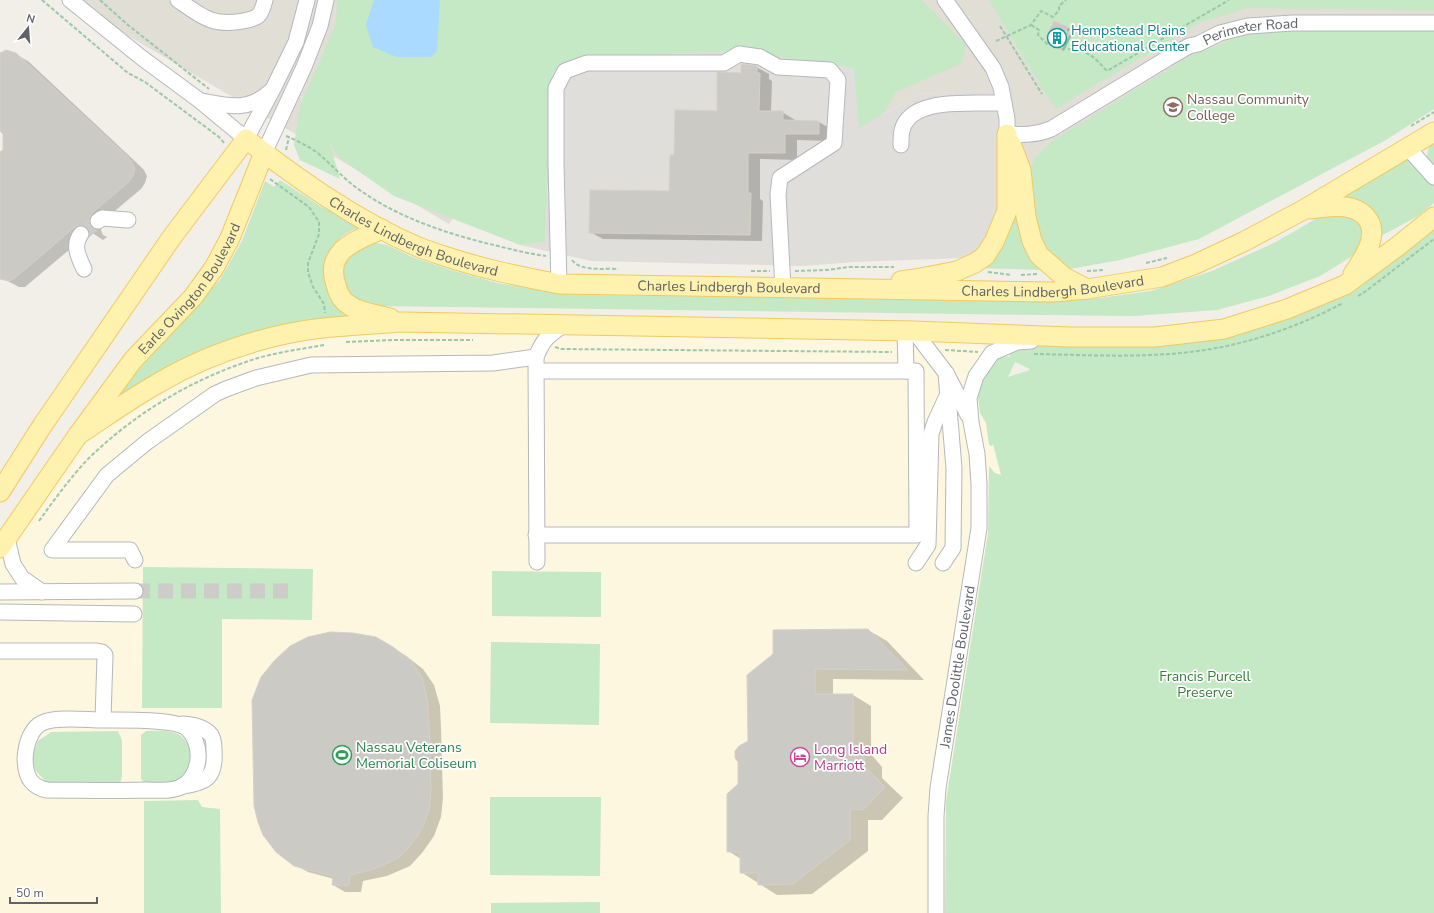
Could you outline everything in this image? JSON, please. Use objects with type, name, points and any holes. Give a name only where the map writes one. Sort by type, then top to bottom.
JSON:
[{"type":"main road","name":"Charles Lindbergh Boulevard","points":[[246,139],[300,180],[382,230],[419,247],[477,267],[559,284],[1053,292],[1087,289],[1162,277],[1196,264],[1245,241],[1303,210],[1434,132]]},
{"type":"main road","points":[[846,289],[878,283],[915,280],[957,271],[975,263],[985,256],[994,242],[1007,211],[1007,134]]},
{"type":"main road","points":[[1007,134],[1021,170],[1026,217],[1032,241],[1039,254],[1058,273],[1087,289]]},
{"type":"main road","points":[[0,492],[42,426],[172,237],[246,139]]},
{"type":"main road","name":"Earle Ovington Boulevard","points":[[3,543],[78,435],[133,360],[193,297],[214,268],[230,238],[264,153]]},
{"type":"main road","points":[[1303,210],[1345,207],[1353,208],[1368,218],[1372,234],[1370,244],[1362,261],[1345,285]]},
{"type":"main road","points":[[78,435],[156,384],[226,351],[283,334],[325,328],[402,322],[909,331],[1071,337],[1155,337],[1224,329],[1288,309],[1345,285],[1434,217]]},
{"type":"main road","points":[[382,230],[354,242],[343,249],[337,258],[333,269],[334,280],[338,294],[349,305],[357,309],[402,322]]},
{"type":"street","name":"Charles Lindbergh Boulevard","points":[[70,0],[142,58],[199,100],[246,139]]},
{"type":"street","points":[[178,0],[199,15],[214,22],[234,23],[255,19],[262,11],[265,0]]},
{"type":"street","points":[[246,139],[296,42],[307,0]]},
{"type":"street","name":"Earle Ovington Boulevard","points":[[264,153],[304,67],[320,26],[326,0]]},
{"type":"street","points":[[945,0],[993,68],[1001,87],[1007,119],[1007,134]]},
{"type":"street","name":"Perimeter Road","points":[[1007,134],[1065,121],[1173,55],[1220,32],[1248,26],[1294,23],[1434,23]]},
{"type":"street","points":[[559,284],[556,88],[565,71],[587,63],[724,63],[739,54],[760,57],[778,67],[830,70],[838,80],[834,142],[780,178],[778,194],[783,288]]},
{"type":"street","points":[[199,100],[227,106],[240,106],[255,102],[265,96],[274,87]]},
{"type":"street","points":[[901,145],[901,133],[904,125],[908,118],[918,110],[938,104],[1004,103]]},
{"type":"street","points":[[1408,148],[1434,177]]},
{"type":"street","points":[[98,220],[102,218],[128,220]]},
{"type":"street","points":[[81,234],[78,238],[76,246],[78,256],[84,269]]},
{"type":"street","points":[[536,562],[536,364],[542,344],[546,338],[563,325]]},
{"type":"street","points":[[906,371],[909,331]]},
{"type":"street","name":"James Doolittle Boulevard","points":[[909,331],[946,373],[971,422]]},
{"type":"street","name":"James Doolittle Boulevard","points":[[936,913],[936,816],[938,788],[979,528],[979,484],[969,398],[976,376],[992,353],[1017,342],[1071,337]]},
{"type":"street","points":[[135,560],[130,550],[52,550],[107,475],[147,442],[215,394],[256,378],[311,365],[536,364],[916,370],[917,535],[536,536]]},
{"type":"street","points":[[946,373],[947,395],[938,468],[936,546],[930,563],[953,561],[958,557],[962,549],[963,468],[947,395]]},
{"type":"street","points":[[3,543],[13,564],[22,578],[42,592]]},
{"type":"street","points":[[0,592],[135,591]]},
{"type":"street","points":[[0,612],[134,614]]},
{"type":"street","points":[[0,651],[102,652],[105,655],[103,720]]},
{"type":"street","points":[[51,720],[103,720],[134,720],[177,724],[189,730],[196,742],[198,758],[197,767],[191,778],[182,786],[170,789],[47,790],[37,786],[31,781],[27,772],[26,759],[28,738],[33,729],[41,723],[51,720]]},
{"type":"path","points":[[42,0],[128,73],[146,82],[219,136],[226,146]]},
{"type":"path","points":[[100,0],[144,39],[210,90]]},
{"type":"path","points":[[996,41],[1032,25],[1040,11],[1053,17],[1059,10],[1059,6],[1066,0]]},
{"type":"path","points":[[1068,49],[1080,50],[1090,54],[1107,71],[1229,0]]},
{"type":"path","points":[[1032,25],[1039,30],[1038,35],[1048,45]]},
{"type":"path","points":[[1000,26],[1042,94]]},
{"type":"path","points":[[284,135],[306,145],[322,156],[346,181],[363,192],[395,210],[431,227],[468,239],[543,256]]},
{"type":"path","points":[[266,177],[309,207],[319,222],[320,234],[308,263],[308,272],[313,287],[324,304],[326,319]]},
{"type":"path","points":[[342,343],[392,340],[477,340]]},
{"type":"shaded area","name":"Nassau Community College","points":[[67,0],[1434,0],[1434,62],[1030,172],[999,130],[993,90],[921,94],[883,114],[855,68],[741,51],[612,56],[553,72],[449,224]]},
{"type":"shaded area","points":[[741,51],[855,68],[859,127],[921,94],[993,90],[999,130],[1001,206],[981,252],[964,258],[854,262],[803,266],[591,261],[520,245],[545,242],[553,72],[612,56]]},
{"type":"shaded area","points":[[323,330],[984,337],[980,389],[1003,483],[954,913],[0,913],[0,553],[80,436],[216,357]]},
{"type":"green space","points":[[337,0],[922,0],[966,45],[962,63],[896,92],[883,114],[859,128],[854,68],[741,51],[612,56],[553,72],[545,242],[520,245],[394,196],[338,157],[329,141],[340,179],[300,160],[294,145],[300,106],[336,24]]},
{"type":"green space","points":[[989,0],[1434,0],[1434,10],[1248,8],[1201,22],[1057,109],[1045,93]]},
{"type":"green space","points":[[1307,28],[1434,29],[1434,109],[1386,140],[1199,239],[1120,260],[1070,269],[1055,265],[1034,237],[1030,172],[1035,158],[1052,141],[1192,55],[1241,36]]},
{"type":"green space","points":[[1434,143],[1434,171],[1427,161],[1427,153]]},
{"type":"green space","points":[[1410,158],[1434,185],[1434,203],[1418,216],[1381,236],[1377,218],[1370,208],[1365,204],[1341,199],[1397,164]]},
{"type":"green space","points":[[280,180],[320,206],[363,226],[348,232],[336,242],[327,261],[325,271],[328,291],[333,300],[339,308],[355,317],[116,399],[178,323],[220,280],[242,241],[265,181],[274,187]]},
{"type":"green space","points":[[1014,198],[1020,236],[1027,254],[1042,270],[973,268]]},
{"type":"green space","points":[[1328,212],[1360,219],[1366,231],[1359,252],[1320,276],[1269,296],[1217,310],[1133,316],[371,306],[355,301],[344,288],[340,273],[344,259],[370,242],[387,245],[412,257],[497,283],[551,292],[585,295],[1052,301],[1100,298],[1151,291],[1212,271],[1274,243]]},
{"type":"green space","name":"Francis Purcell Preserve","points":[[1434,227],[1434,913],[945,913],[946,801],[988,533],[989,466],[995,473],[1001,475],[993,444],[992,446],[989,445],[986,423],[980,413],[978,385],[998,355],[1010,357],[1010,351],[1021,345],[1165,346],[1201,341],[1242,331]],"holes":[[[1015,362],[1030,370],[1008,377]]]},
{"type":"green space","points":[[143,567],[313,569],[312,620],[222,619],[222,708],[142,708]]},
{"type":"green space","points":[[492,571],[601,572],[601,617],[492,616]]},
{"type":"green space","points":[[491,642],[600,644],[599,725],[490,723]]},
{"type":"green space","points":[[118,731],[122,740],[122,775],[121,781],[116,784],[47,783],[35,770],[32,756],[38,741],[51,732]]},
{"type":"green space","points":[[146,731],[172,732],[181,736],[188,745],[191,751],[190,764],[188,771],[179,781],[169,785],[147,785],[141,779],[141,735]]},
{"type":"green space","points":[[490,797],[601,797],[600,876],[490,875]]},
{"type":"green space","points":[[198,800],[202,807],[220,809],[221,913],[144,913],[144,801]]},
{"type":"green space","points":[[600,902],[600,913],[491,913],[491,903]]},
{"type":"water","points":[[374,0],[440,0],[437,51],[431,57],[396,57],[373,47],[366,25]]},
{"type":"building","name":"Hempstead Plains Educational Center","points":[[1054,21],[1068,27],[1066,31],[1070,33],[1061,50],[1051,45],[1053,41],[1046,37]]},
{"type":"building","points":[[6,50],[16,53],[127,156],[135,169],[129,182],[92,213],[89,222],[91,227],[95,229],[90,234],[89,229],[85,226],[76,226],[15,278],[9,281],[0,279],[0,152],[3,150],[3,134],[0,131],[0,53]]},
{"type":"building","points":[[741,65],[757,66],[757,73],[760,73],[759,111],[783,111],[783,120],[819,121],[819,134],[785,134],[785,153],[748,153],[748,193],[751,193],[750,235],[589,233],[590,190],[669,191],[670,155],[674,155],[675,110],[717,111],[717,72],[741,73]]},
{"type":"building","name":"Long Island Marriott","points":[[868,629],[908,670],[815,669],[815,694],[853,694],[853,742],[864,756],[864,766],[885,787],[863,810],[850,809],[850,840],[793,884],[758,885],[758,873],[740,873],[740,852],[727,852],[727,794],[738,784],[738,762],[735,758],[735,751],[739,746],[748,741],[747,675],[773,654],[773,630]]},
{"type":"building","name":"Nassau Veterans Memorial Coliseum","points":[[330,632],[353,633],[376,637],[393,647],[410,660],[422,677],[427,699],[429,720],[431,790],[429,810],[422,829],[410,846],[397,859],[374,869],[350,875],[349,885],[332,885],[333,876],[294,866],[276,852],[263,835],[254,806],[252,700],[261,677],[274,661],[290,646],[308,637]]},
{"type":"tunnel","points":[[81,234],[98,221]]},
{"type":"tunnel","points":[[135,591],[296,591]]},
{"type":"place","name":"Hempstead Plains Educational Center","points":[[1057,38]]},
{"type":"place","name":"Nassau Community College","points":[[1173,107]]},
{"type":"place","name":"Nassau Veterans Memorial Coliseum","points":[[342,755]]},
{"type":"place","name":"Long Island Marriott","points":[[800,757]]}]
